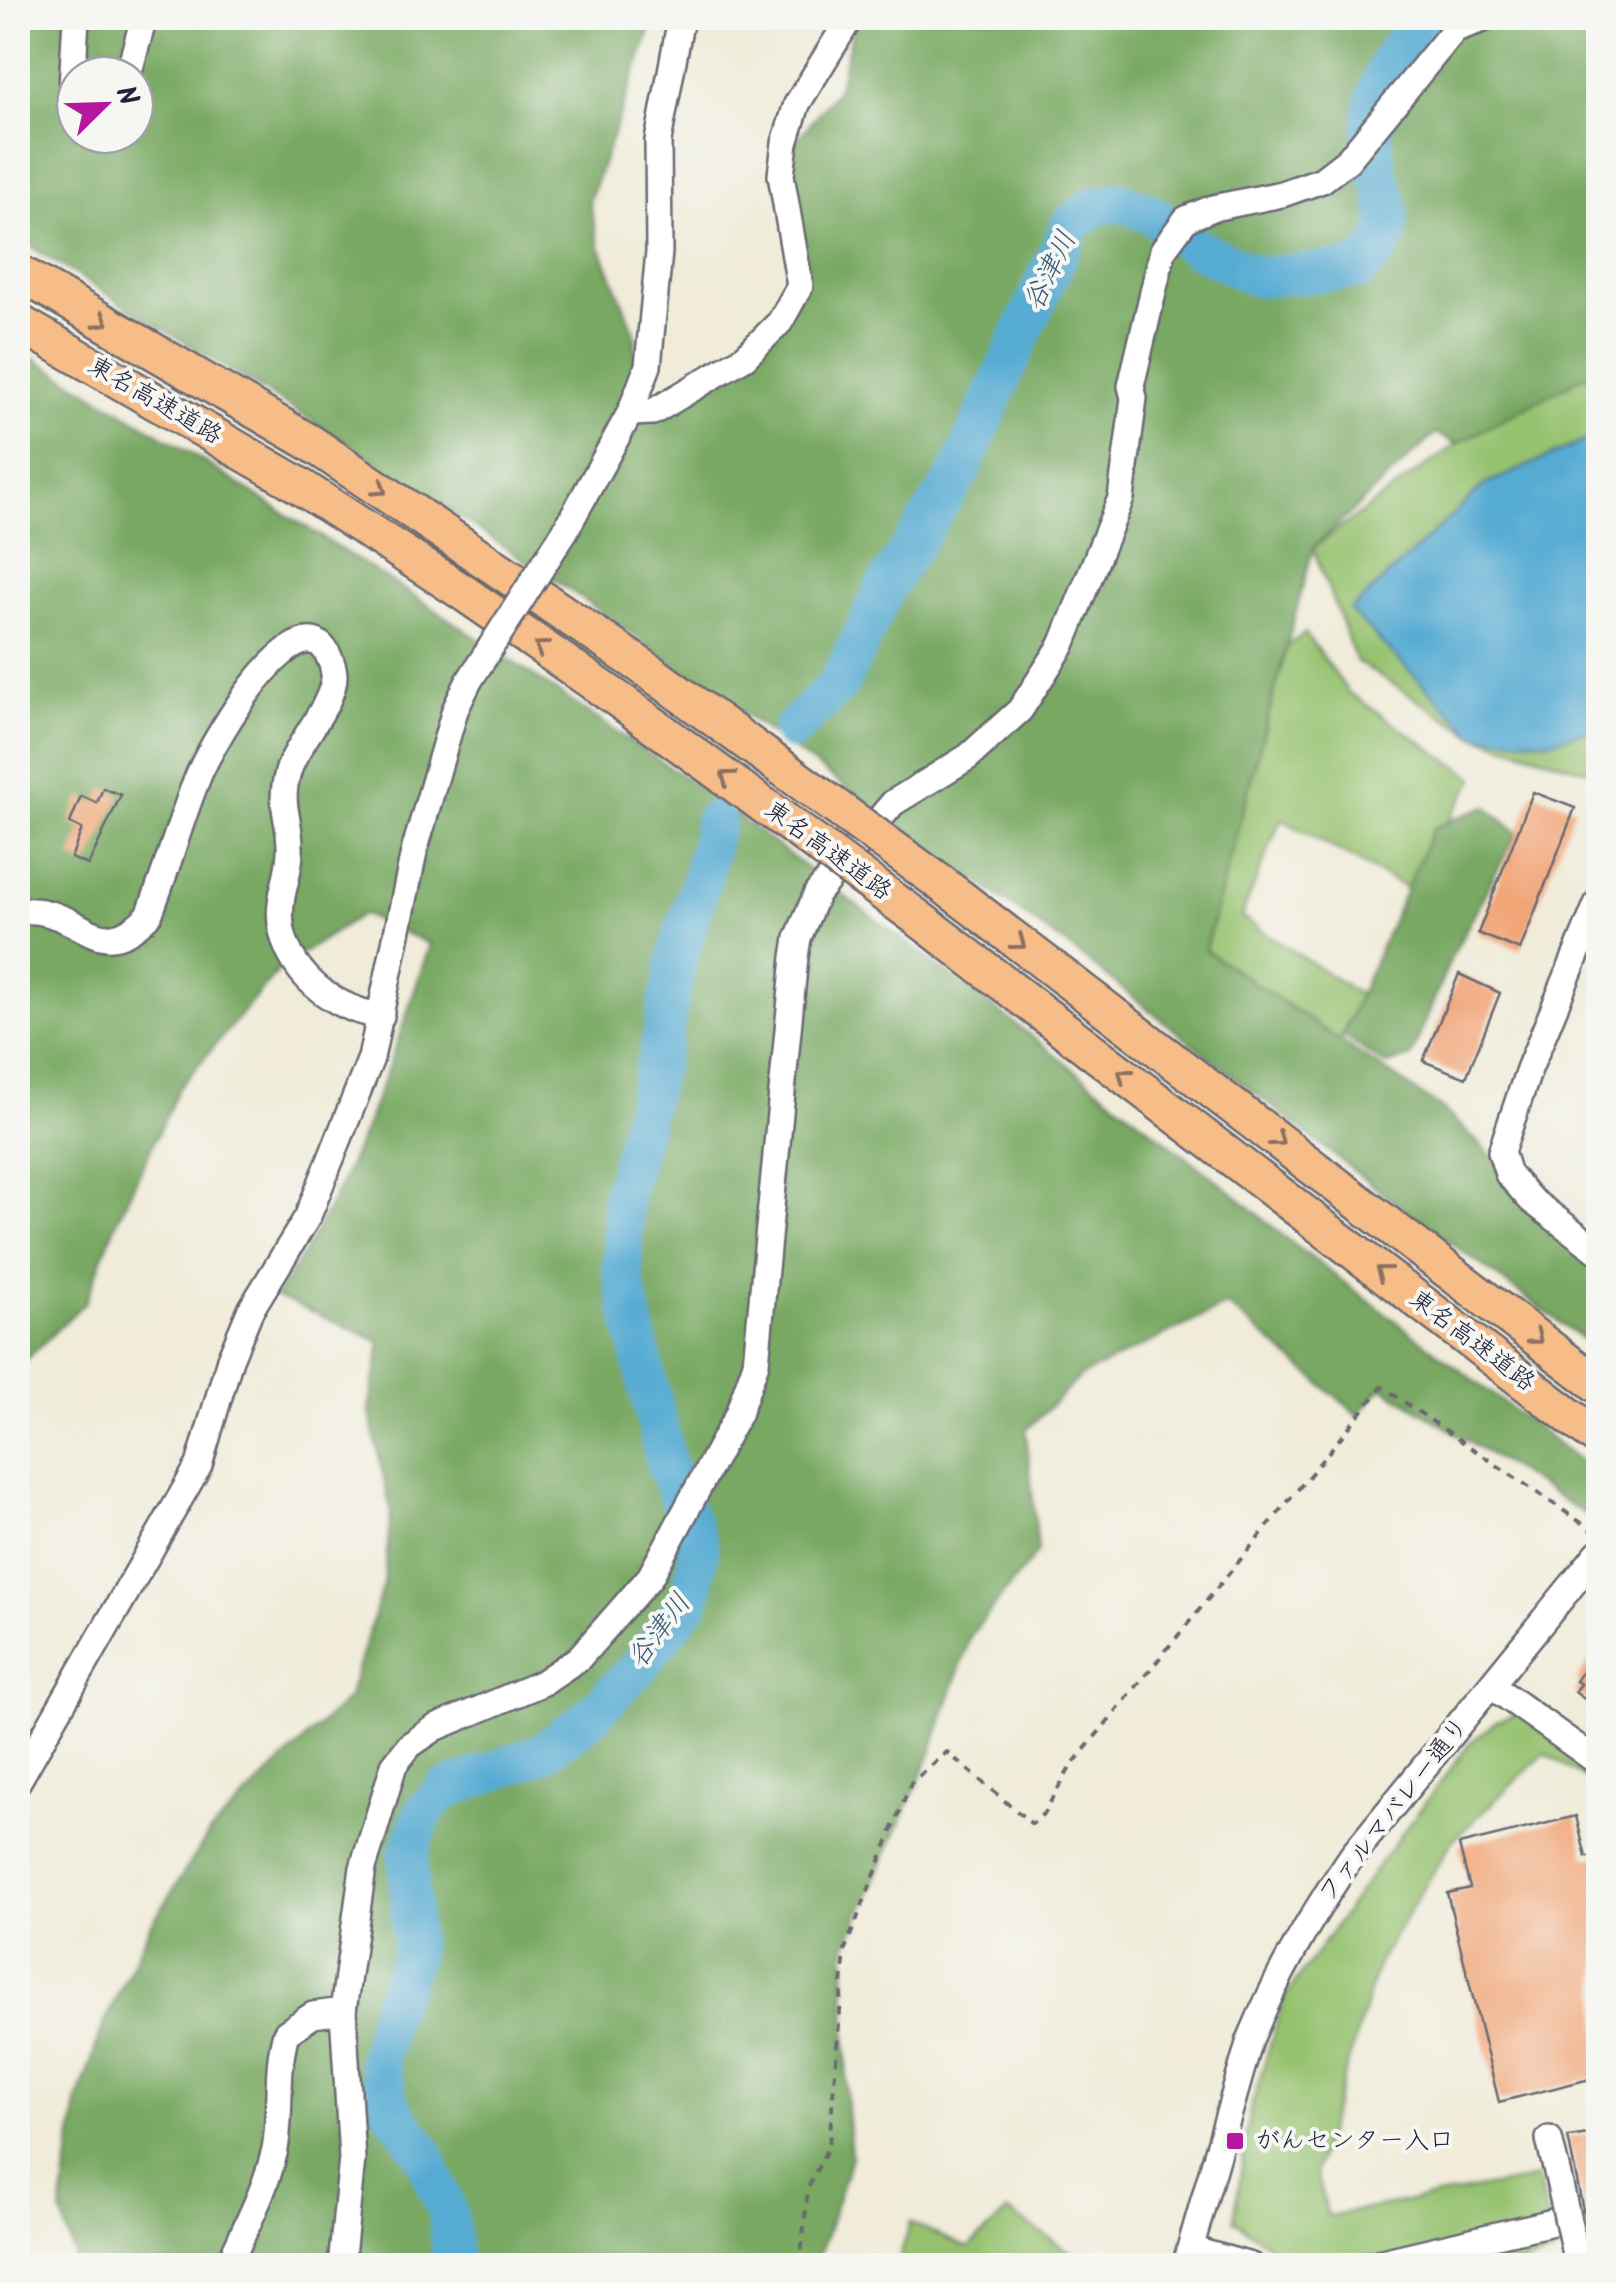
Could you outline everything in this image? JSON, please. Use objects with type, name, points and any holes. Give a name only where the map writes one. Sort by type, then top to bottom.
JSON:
[{"type":"highway","name":"東名高速道路","points":[[18,272],[311,443],[646,669],[942,884],[1598,1386]]},
{"type":"highway","name":"東名高速道路","points":[[18,322],[289,478],[622,702],[918,918],[1598,1438]]},
{"type":"street","points":[[74,55],[76,18]]},
{"type":"street","points":[[134,55],[144,18]]},
{"type":"street","points":[[18,1782],[199,1465],[230,1358],[250,1311],[308,1216],[371,1058],[414,852],[454,710],[565,531],[630,412],[650,354],[658,252],[658,142],[682,18]]},
{"type":"street","points":[[630,412],[653,412],[745,357],[780,322],[800,286],[781,175],[785,143],[796,104],[850,18]]},
{"type":"street","points":[[341,2266],[352,2159],[343,2010],[363,1868],[394,1764],[410,1744],[435,1728],[542,1683],[579,1658],[650,1577],[738,1414],[756,1363],[798,938],[817,893],[892,803],[968,757],[1020,710],[1062,645],[1121,498],[1134,398],[1131,386],[1163,250],[1186,219],[1212,208],[1282,194],[1322,180],[1348,160],[1455,29],[1486,18]]},
{"type":"street","points":[[18,911],[44,912],[102,938],[134,930],[149,915],[198,776],[234,710],[273,661],[300,642],[311,640],[322,647],[332,662],[333,687],[290,765],[282,797],[290,850],[280,905],[282,928],[288,950],[303,974],[325,996],[362,1014],[381,1016]]},
{"type":"street","points":[[1598,902],[1529,1069],[1502,1152],[1508,1174],[1531,1200],[1598,1251]]},
{"type":"street","name":"ファルマバレー通り","points":[[1188,2257],[1250,2040],[1288,1959],[1352,1856],[1598,1553]]},
{"type":"street","points":[[1492,1686],[1598,1762]]},
{"type":"street","points":[[228,2266],[258,2200],[275,2148],[279,2056],[286,2032],[314,2015],[343,2010]]},
{"type":"street","points":[[1548,2140],[1575,2255]]},
{"type":"street","points":[[1365,2266],[1557,2221]]},
{"type":"street","points":[[1188,2257],[1250,2266]]},
{"type":"path","points":[[800,2266],[808,2188],[829,2144],[845,1949],[911,1783],[948,1752],[1032,1824],[1044,1813],[1071,1766],[1382,1387],[1598,1535]]},
{"type":"green space","points":[[18,18],[655,18],[589,201],[599,244],[635,333],[640,411],[745,357],[800,286],[783,158],[838,88],[856,18],[1598,18],[1598,369],[1456,444],[1436,433],[1313,548],[1205,950],[1445,1111],[1598,1258],[1598,1350],[1377,1189],[1072,949],[580,597],[351,445],[18,239]]},
{"type":"green space","points":[[18,349],[168,439],[431,607],[697,786],[1022,1029],[1288,1240],[1598,1474],[1598,1512],[1593,1519],[1382,1387],[1358,1415],[1227,1305],[1081,1376],[1026,1430],[1038,1551],[971,1635],[931,1753],[845,1949],[851,2157],[816,2265],[77,2265],[61,2211],[77,2103],[103,2026],[149,1928],[210,1832],[348,1698],[384,1583],[391,1511],[369,1410],[381,1342],[275,1296],[325,1214],[366,1126],[430,944],[362,914],[280,968],[179,1088],[115,1225],[86,1301],[18,1368]]},
{"type":"green space","points":[[1598,368],[1598,767],[1584,770],[1475,736],[1356,661],[1313,548],[1456,444]]},
{"type":"green space","points":[[1305,633],[1349,693],[1475,778],[1407,888],[1281,819],[1241,917],[1360,995],[1340,1041],[1205,950],[1287,646]]},
{"type":"green space","points":[[1486,806],[1517,832],[1450,960],[1411,1057],[1386,1065],[1342,1035],[1433,828]]},
{"type":"green space","points":[[1523,1711],[1598,1780],[1598,1787],[1545,1753],[1453,1840],[1378,1963],[1315,2172],[1328,2216],[1538,2178],[1554,2254],[1515,2266],[1311,2265],[1284,2256],[1234,2220],[1250,2111],[1284,1999],[1470,1743],[1496,1722]]},
{"type":"green space","points":[[1008,2212],[1091,2265],[898,2265],[910,2223],[968,2248]]},
{"type":"water","points":[[1598,435],[1598,728],[1549,741],[1475,736],[1350,611],[1484,485]]},
{"type":"building","points":[[103,788],[121,795],[88,865],[71,858],[82,829],[70,823],[81,796],[97,803]]},
{"type":"building","points":[[1533,792],[1575,808],[1520,950],[1478,933]]},
{"type":"building","points":[[1459,974],[1500,993],[1466,1078],[1423,1061]]},
{"type":"building","points":[[1598,1649],[1598,1709],[1575,1692],[1581,1684],[1576,1681]]},
{"type":"building","points":[[1576,1816],[1586,1857],[1598,1857],[1598,2077],[1499,2102],[1447,1893],[1470,1888],[1459,1845]]},
{"type":"building","points":[[1595,2133],[1598,2243],[1590,2244],[1568,2137]]},
{"type":"waterway","name":"谷津川","points":[[792,730],[840,682],[887,584],[958,475],[1071,224],[1096,206],[1122,202],[1150,213],[1195,247],[1257,277],[1360,269],[1380,246],[1389,225],[1373,143],[1375,101],[1381,81],[1401,46],[1434,18]]},
{"type":"waterway","name":"谷津川","points":[[453,2266],[448,2214],[424,2153],[391,2109],[378,2061],[388,2014],[412,1956],[408,1855],[423,1813],[443,1791],[542,1753],[590,1717],[638,1667],[691,1599],[699,1547],[666,1463],[623,1276],[622,1197],[660,1049],[678,954],[715,820]]},
{"type":"tunnel","points":[[1557,2221],[1598,2213]]},
{"type":"place","name":"がんセンター入口","points":[[1235,2141]]}]
